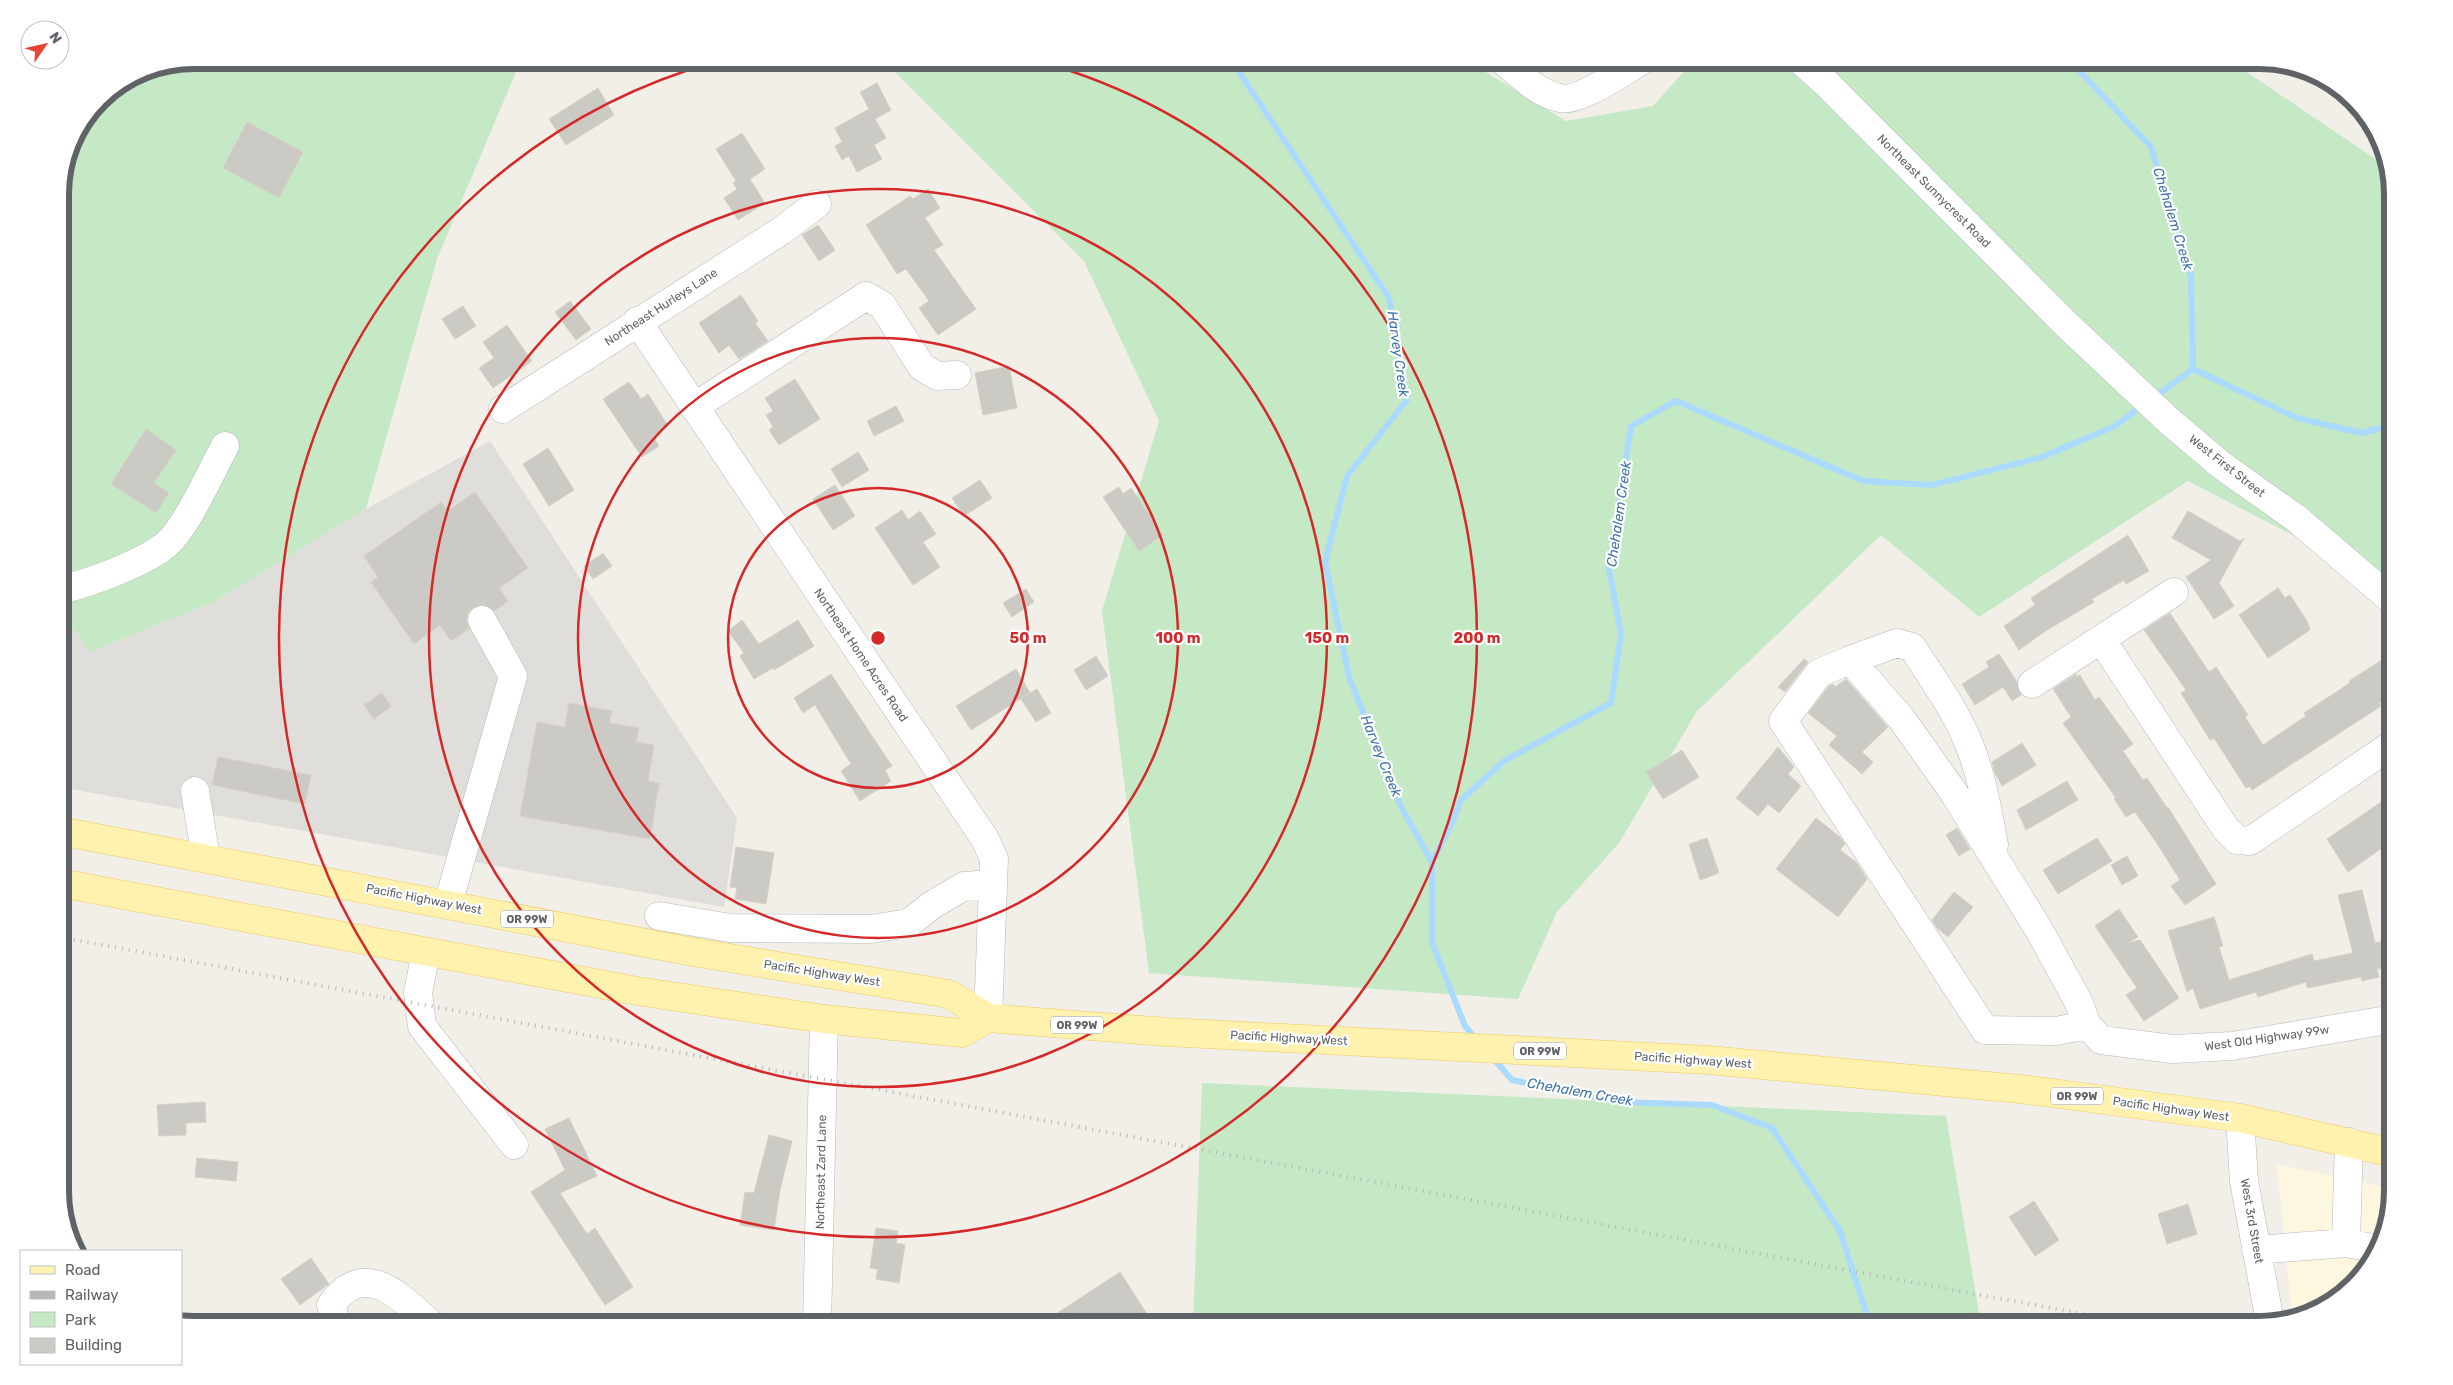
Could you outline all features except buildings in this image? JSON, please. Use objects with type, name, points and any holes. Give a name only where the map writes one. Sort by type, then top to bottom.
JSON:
[{"type":"main road","name":"Pacific Highway West","points":[[69,833],[693,952],[949,994],[988,1018],[1167,1032],[1708,1060],[2030,1090],[2240,1118],[2384,1151]]},
{"type":"main road","points":[[69,885],[637,991],[824,1020],[962,1033],[988,1018]]},
{"type":"street","points":[[1514,69],[1546,94],[1562,99],[1572,98],[1583,93],[1627,69]]},
{"type":"street","name":"Northeast Sunnycrest Road","points":[[1810,69],[2067,325]]},
{"type":"street","name":"Northeast Hurleys Lane","points":[[503,409],[781,230],[817,204]]},
{"type":"street","points":[[694,406],[866,296],[882,305],[922,367],[937,376],[957,375]]},
{"type":"street","name":"Northeast Home Acres Road","points":[[637,321],[985,839],[994,859],[988,1018]]},
{"type":"street","name":"West First Street","points":[[2067,325],[2168,420],[2221,465],[2297,519],[2384,593]]},
{"type":"street","points":[[69,587],[124,568],[164,547],[189,514],[225,446]]},
{"type":"street","points":[[2032,684],[2174,592]]},
{"type":"street","points":[[448,904],[513,676],[482,620]]},
{"type":"street","points":[[2101,639],[2226,829],[2237,840],[2250,840],[2384,750]]},
{"type":"street","points":[[1850,660],[1906,726],[1952,790],[1998,864],[2038,928],[2078,1001],[2087,1024],[2056,1031],[1985,1030],[1783,721],[1819,673],[1850,660],[1897,643],[1912,647],[1950,707],[1969,744],[1986,805],[1998,864]]},
{"type":"street","points":[[195,791],[206,858]]},
{"type":"street","points":[[659,916],[730,928],[871,929],[909,923],[932,905],[964,886],[992,884]]},
{"type":"street","points":[[426,952],[418,993],[422,1026],[514,1145]]},
{"type":"street","name":"Northeast Zard Lane","points":[[817,1316],[824,1020]]},
{"type":"street","name":"West Old Highway 99w","points":[[2087,1024],[2101,1040],[2173,1049],[2232,1046],[2384,1021]]},
{"type":"street","name":"West 3rd Street","points":[[2240,1118],[2244,1181],[2269,1315]]},
{"type":"street","points":[[2346,1243],[2349,1142]]},
{"type":"street","points":[[2256,1250],[2346,1243],[2371,1248]]},
{"type":"street","points":[[334,1316],[331,1305],[341,1291],[358,1283],[374,1283],[392,1290],[422,1316]]},
{"type":"shaded area","points":[[490,441],[737,818],[724,907],[69,789],[69,623],[90,652],[214,602],[366,509]]},
{"type":"shaded area","points":[[2277,1164],[2384,1187],[2380,1224],[2368,1254],[2348,1280],[2322,1300],[2292,1312]]},
{"type":"green space","points":[[194,69],[517,69],[437,259],[366,509],[214,602],[90,652],[69,623],[69,185],[73,161],[85,131],[111,100],[131,85],[153,75],[169,71]]},
{"type":"green space","points":[[889,69],[1481,69],[1566,121],[1653,106],[1686,69],[2242,69],[2380,163],[2384,185],[2384,582],[2188,481],[1979,617],[1881,535],[1697,711],[1619,843],[1557,912],[1518,999],[1149,973],[1102,611],[1159,421],[1084,261],[897,74]]},
{"type":"green space","points":[[1202,1083],[1946,1116],[1979,1316],[1193,1316]]},
{"type":"waterway","name":"Harvey Creek","points":[[1237,69],[1389,298],[1407,400],[1347,476],[1325,561],[1349,677],[1401,807],[1432,862]]},
{"type":"waterway","name":"Chehalem Creek","points":[[2077,69],[2151,147],[2191,275],[2193,369]]},
{"type":"waterway","points":[[2193,369],[2297,418],[2361,433],[2384,427]]},
{"type":"waterway","name":"Chehalem Creek","points":[[2153,398],[2193,369]]},
{"type":"waterway","name":"Chehalem Creek","points":[[1476,1039],[1465,1026],[1432,943],[1432,862],[1454,819],[1460,801],[1504,761],[1611,703],[1621,634],[1609,568],[1631,426],[1676,401],[1863,481],[1932,485],[2042,457],[2115,426],[2143,405]]},
{"type":"waterway","name":"Chehalem Creek","points":[[1493,1058],[1512,1080],[1619,1102],[1712,1105],[1772,1128],[1840,1231],[1867,1316]]},
{"type":"railway","points":[[69,939],[2094,1316]]}]
